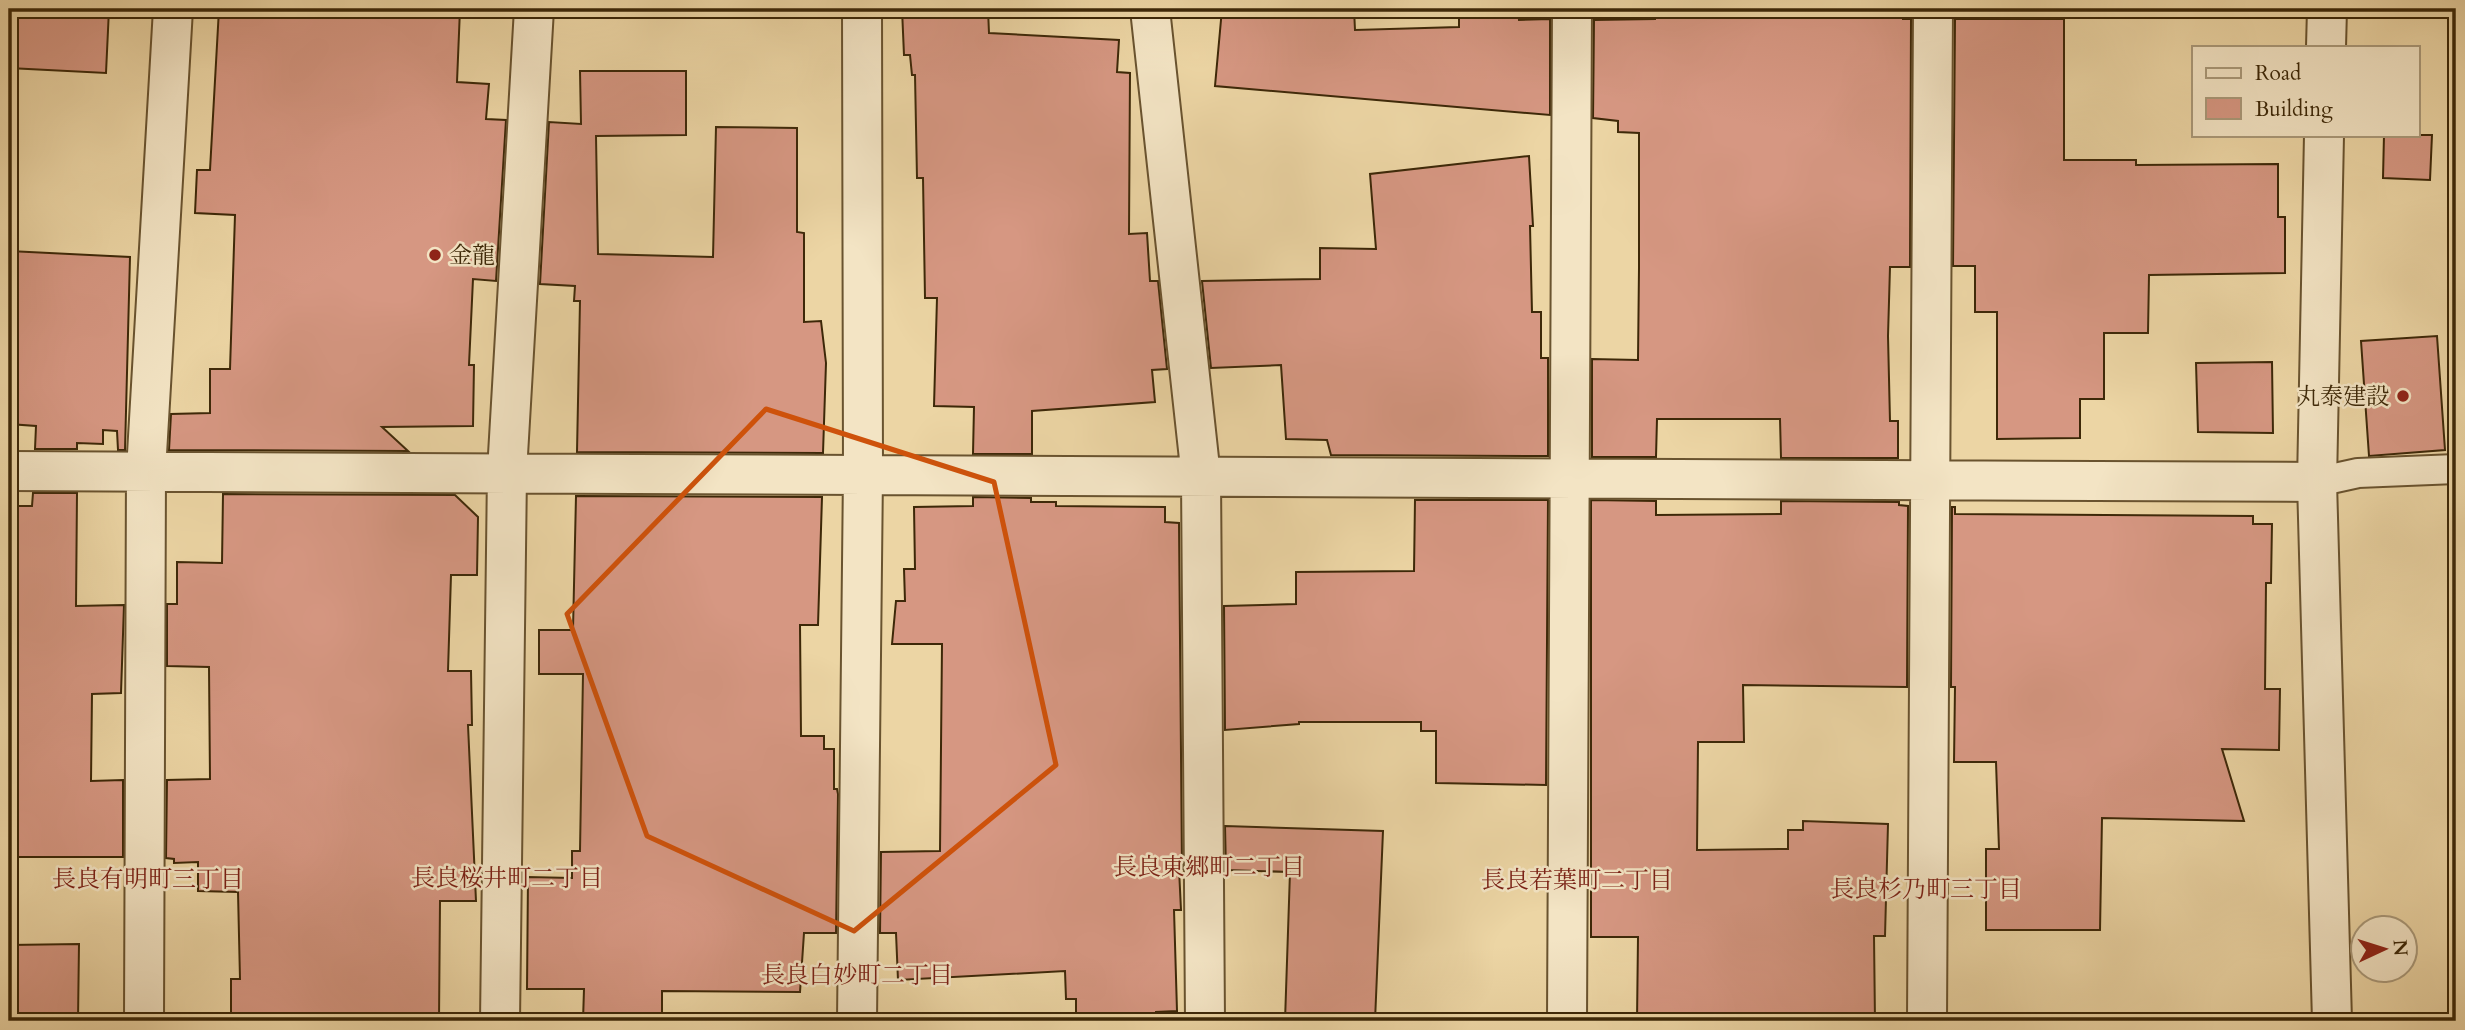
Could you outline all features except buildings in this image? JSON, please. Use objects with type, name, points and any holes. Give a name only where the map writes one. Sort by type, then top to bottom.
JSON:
[{"type":"street","points":[[144,1021],[146,471],[173,9]]},
{"type":"street","points":[[500,1021],[506,472],[534,9]]},
{"type":"street","points":[[857,1021],[863,473],[862,9]]},
{"type":"street","points":[[1150,9],[1201,477],[1205,1021]]},
{"type":"street","points":[[1567,1021],[1572,9]]},
{"type":"street","points":[[1927,1021],[1933,9]]},
{"type":"street","points":[[2326,46],[2327,9]]},
{"type":"street","points":[[2324,136],[2317,482],[2332,1021]]},
{"type":"street","points":[[9,471],[2317,482]]},
{"type":"lane","points":[[2317,482],[2358,473],[2456,469]]},
{"type":"highlighted area","points":[[766,409],[994,482],[1056,765],[854,931],[647,836],[567,614]]},
{"type":"place","name":"金龍","points":[[435,255]]},
{"type":"place","name":"丸泰建設","points":[[2403,396]]},
{"type":"district","name":"長良東郷町二丁目","points":[[1209,867]]},
{"type":"district","name":"長良桜井町二丁目","points":[[507,878]]},
{"type":"district","name":"長良有明町三丁目","points":[[148,879]]},
{"type":"district","name":"長良若葉町二丁目","points":[[1577,880]]},
{"type":"district","name":"長良杉乃町三丁目","points":[[1926,889]]},
{"type":"district","name":"長良白妙町二丁目","points":[[857,975]]}]
